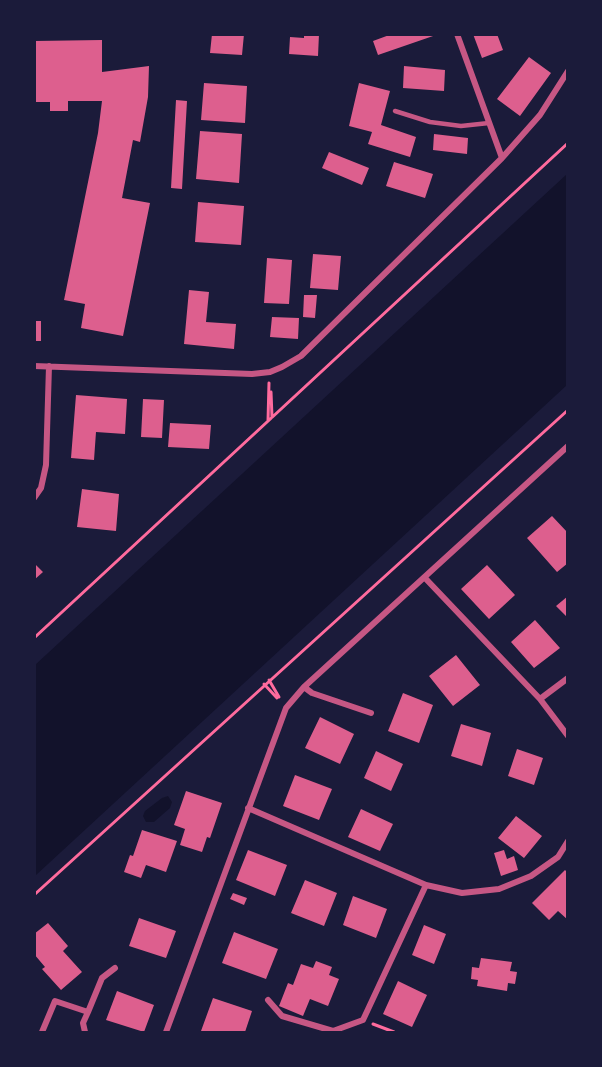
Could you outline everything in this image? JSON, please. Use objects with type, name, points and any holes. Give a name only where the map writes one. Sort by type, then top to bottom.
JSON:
[{"type":"street","points":[[457,34],[502,158]]},
{"type":"street","points":[[34,366],[252,374],[270,372],[301,356],[502,158],[540,115],[567,71]]},
{"type":"street","points":[[34,498],[41,488],[46,465],[50,366]]},
{"type":"street","points":[[166,1032],[286,708],[304,687],[567,446]]},
{"type":"street","points":[[425,578],[540,699],[567,736]]},
{"type":"street","points":[[540,699],[567,678]]},
{"type":"street","points":[[304,687],[312,693],[371,712]]},
{"type":"street","points":[[248,808],[426,885],[462,892],[500,889],[531,876],[558,857],[567,842]]},
{"type":"street","points":[[268,1000],[282,1016],[333,1031],[363,1020],[426,885]]},
{"type":"street","points":[[85,1032],[83,1023],[102,978],[115,968]]},
{"type":"street","points":[[42,1032],[55,1001],[88,1012]]},
{"type":"lane","points":[[395,111],[430,122],[461,126],[489,123]]},
{"type":"path","points":[[34,638],[567,143]]},
{"type":"path","points":[[270,372],[272,417]]},
{"type":"path","points":[[268,421],[270,372]]},
{"type":"path","points":[[34,895],[567,410]]},
{"type":"path","points":[[269,680],[286,708]]},
{"type":"path","points":[[264,684],[286,708]]},
{"type":"path","points":[[363,1020],[394,1032]]},
{"type":"shaded area","points":[[567,174],[567,385],[35,876],[35,665]]},
{"type":"shaded area","points":[[168,796],[172,802],[170,808],[154,822],[146,822],[143,816],[145,811]]},
{"type":"building","points":[[212,34],[244,34],[242,55],[210,53]]},
{"type":"building","points":[[304,34],[319,34],[318,56],[289,54],[290,37],[304,38]]},
{"type":"building","points":[[392,34],[436,35],[378,55],[373,41]]},
{"type":"building","points":[[473,34],[497,34],[503,50],[482,58]]},
{"type":"building","points":[[102,40],[102,72],[149,66],[148,97],[140,142],[133,140],[122,198],[150,203],[123,336],[81,328],[85,304],[64,300],[98,133],[102,101],[68,101],[68,111],[50,111],[50,102],[34,102],[34,41]]},
{"type":"building","points":[[529,57],[551,73],[520,116],[497,99]]},
{"type":"building","points":[[404,66],[445,70],[444,91],[403,88]]},
{"type":"building","points":[[204,83],[247,86],[245,123],[201,120]]},
{"type":"building","points":[[359,83],[390,91],[381,125],[416,137],[410,157],[368,144],[372,132],[349,126]]},
{"type":"building","points":[[176,100],[187,101],[182,189],[171,188]]},
{"type":"building","points":[[200,131],[242,134],[239,183],[196,179]]},
{"type":"building","points":[[434,134],[468,138],[467,154],[433,150]]},
{"type":"building","points":[[329,152],[369,168],[362,185],[322,168]]},
{"type":"building","points":[[394,162],[433,174],[425,198],[386,186]]},
{"type":"building","points":[[198,202],[244,206],[241,245],[195,242]]},
{"type":"building","points":[[313,254],[341,256],[338,290],[310,288]]},
{"type":"building","points":[[267,258],[292,260],[289,304],[264,303]]},
{"type":"building","points":[[189,290],[209,292],[206,322],[236,324],[234,349],[184,344]]},
{"type":"building","points":[[304,295],[317,295],[315,318],[303,317]]},
{"type":"building","points":[[272,317],[299,318],[298,339],[270,337]]},
{"type":"building","points":[[34,321],[41,321],[41,341],[34,341]]},
{"type":"building","points":[[76,395],[127,399],[125,434],[96,432],[94,460],[71,458]]},
{"type":"building","points":[[143,399],[164,400],[162,438],[141,437]]},
{"type":"building","points":[[170,423],[211,425],[209,449],[168,447]]},
{"type":"building","points":[[82,489],[119,494],[116,531],[77,527]]},
{"type":"building","points":[[552,516],[568,533],[568,563],[557,572],[527,538]]},
{"type":"building","points":[[34,563],[43,572],[34,580]]},
{"type":"building","points":[[487,565],[515,595],[489,619],[461,589]]},
{"type":"building","points":[[568,596],[568,618],[556,606]]},
{"type":"building","points":[[535,620],[560,648],[534,668],[511,642]]},
{"type":"building","points":[[456,655],[480,685],[453,706],[429,676]]},
{"type":"building","points":[[403,693],[433,705],[419,743],[388,731]]},
{"type":"building","points":[[320,717],[354,734],[340,764],[305,748]]},
{"type":"building","points":[[461,724],[491,733],[482,766],[451,756]]},
{"type":"building","points":[[517,749],[543,758],[534,785],[508,776]]},
{"type":"building","points":[[376,751],[403,764],[391,791],[364,778]]},
{"type":"building","points":[[295,775],[332,789],[319,820],[283,806]]},
{"type":"building","points":[[186,791],[222,803],[210,838],[207,837],[202,852],[180,845],[185,829],[174,825]]},
{"type":"building","points":[[361,809],[393,824],[380,851],[348,837]]},
{"type":"building","points":[[516,816],[542,836],[524,858],[498,838]]},
{"type":"building","points":[[142,830],[177,841],[166,872],[146,865],[141,878],[124,872],[130,855],[133,856]]},
{"type":"building","points":[[248,850],[287,865],[275,896],[236,880]]},
{"type":"building","points":[[504,850],[507,859],[514,856],[518,870],[501,876],[494,853]]},
{"type":"building","points":[[565,870],[568,873],[568,920],[558,911],[549,920],[532,903]]},
{"type":"building","points":[[305,880],[337,893],[324,926],[291,913]]},
{"type":"building","points":[[233,893],[247,898],[244,905],[230,899]]},
{"type":"building","points":[[353,896],[387,909],[376,938],[343,925]]},
{"type":"building","points":[[139,918],[176,931],[166,958],[129,946]]},
{"type":"building","points":[[48,923],[68,946],[63,951],[82,972],[61,990],[42,969],[45,967],[34,954],[34,934]]},
{"type":"building","points":[[424,925],[446,934],[434,964],[412,955]]},
{"type":"building","points":[[234,932],[278,949],[266,979],[222,963]]},
{"type":"building","points":[[481,958],[512,962],[510,971],[517,972],[515,984],[508,983],[507,991],[477,986],[478,980],[471,979],[472,967],[479,968]]},
{"type":"building","points":[[316,961],[332,967],[329,975],[339,979],[328,1006],[310,999],[303,1016],[279,1006],[288,983],[293,985],[301,964],[313,968]]},
{"type":"building","points":[[398,981],[427,995],[412,1027],[383,1014]]},
{"type":"building","points":[[117,991],[154,1005],[144,1032],[106,1020]]},
{"type":"building","points":[[213,998],[252,1011],[245,1032],[201,1031]]}]
